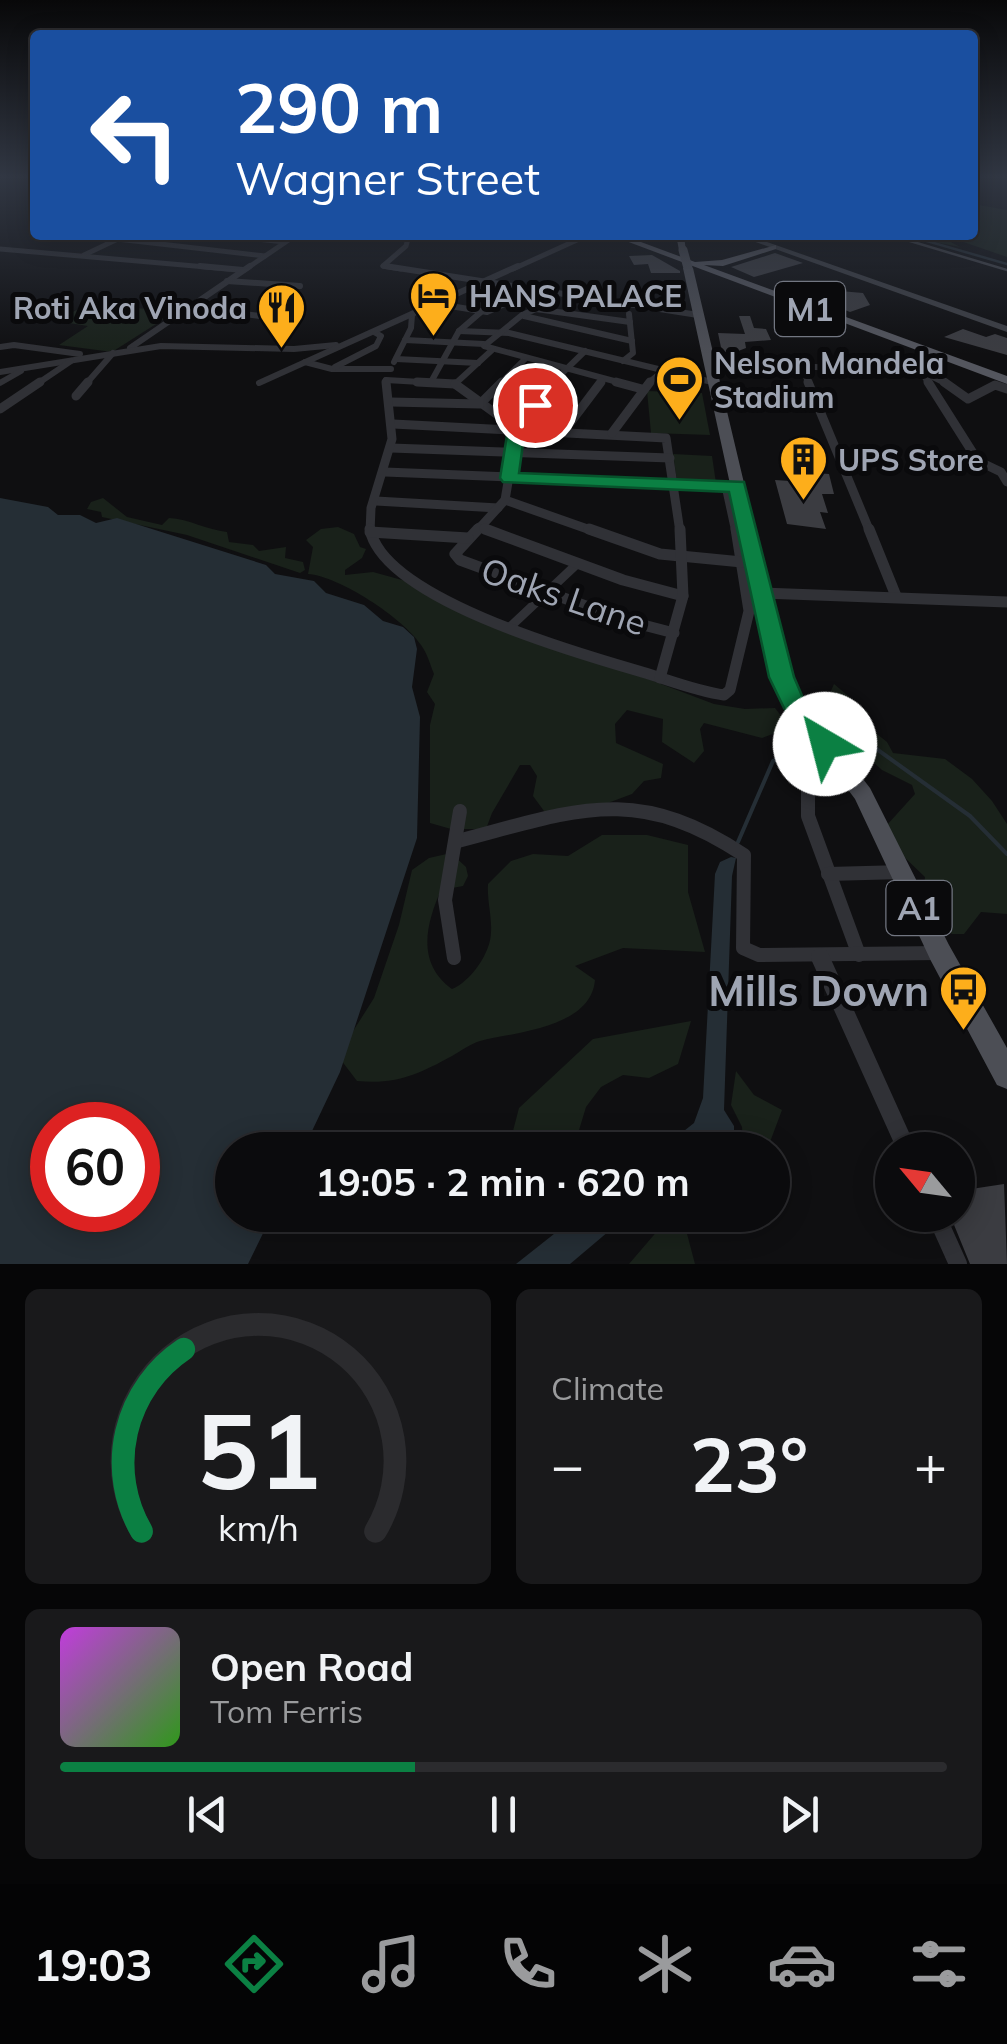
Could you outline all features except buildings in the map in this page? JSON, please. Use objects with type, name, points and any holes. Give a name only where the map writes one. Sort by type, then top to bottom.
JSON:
[{"type":"highway","name":"M1","points":[[628,240],[1007,380]]},
{"type":"highway","name":"M1","points":[[637,240],[1007,373]]},
{"type":"highway","points":[[686,259],[716,264],[773,247]]},
{"type":"main road","name":"A1","points":[[681,240],[732,486],[782,677],[793,702],[863,794],[940,953],[1007,1075]]},
{"type":"main road","points":[[754,240],[1007,329]]},
{"type":"street","points":[[82,256],[115,240]]},
{"type":"street","points":[[126,240],[264,256]]},
{"type":"street","points":[[265,240],[285,242]]},
{"type":"street","points":[[127,351],[288,240]]},
{"type":"street","points":[[408,240],[383,266],[698,316]]},
{"type":"street","points":[[259,384],[577,240]]},
{"type":"street","points":[[0,249],[243,270]]},
{"type":"street","points":[[227,282],[300,286]]},
{"type":"street","points":[[437,304],[494,311],[533,291]]},
{"type":"street","points":[[622,360],[633,353],[628,305]]},
{"type":"street","points":[[189,307],[248,312],[282,320]]},
{"type":"street","points":[[455,384],[478,363],[499,332],[536,309],[630,322]]},
{"type":"street","points":[[431,382],[452,342],[481,312]]},
{"type":"street","points":[[385,472],[732,486],[749,610],[730,690],[724,695],[565,649],[458,605],[414,582],[373,543],[370,528],[391,448],[393,424],[386,380],[412,315]]},
{"type":"street","points":[[522,315],[632,342]]},
{"type":"street","points":[[460,331],[499,332],[712,382]]},
{"type":"street","points":[[152,332],[150,340],[161,346]]},
{"type":"street","points":[[332,369],[381,342],[380,334],[374,332]]},
{"type":"street","points":[[405,340],[486,347],[642,389]]},
{"type":"street","points":[[0,372],[161,346],[294,349],[345,344]]},
{"type":"street","points":[[0,347],[14,345],[88,356]]},
{"type":"street","points":[[370,528],[468,538],[502,504],[517,429],[564,368],[585,351]]},
{"type":"street","points":[[76,396],[114,353]]},
{"type":"street","points":[[356,369],[364,353]]},
{"type":"street","points":[[0,408],[75,358]]},
{"type":"street","points":[[391,402],[480,404],[525,358]]},
{"type":"street","points":[[396,360],[478,363]]},
{"type":"street","points":[[305,362],[332,369],[391,369]]},
{"type":"street","points":[[708,364],[921,371],[938,375],[955,394],[968,400],[995,385],[1007,389]]},
{"type":"street","points":[[0,383],[29,366]]},
{"type":"street","points":[[802,367],[896,596]]},
{"type":"street","points":[[612,433],[642,389],[663,371]]},
{"type":"street","points":[[921,371],[978,460],[1005,474]]},
{"type":"street","points":[[564,431],[603,379]]},
{"type":"street","points":[[386,380],[455,384],[517,429]]},
{"type":"street","points":[[393,424],[662,436],[668,443],[684,559],[684,596],[660,678]]},
{"type":"street","points":[[391,448],[670,458]]},
{"type":"street","points":[[376,501],[502,504],[684,559],[742,562]]},
{"type":"street","points":[[479,527],[623,580],[684,596]]},
{"type":"street","name":"Oaks Lane","points":[[468,538],[456,556],[624,620],[674,634]]},
{"type":"street","points":[[511,626],[578,563]]},
{"type":"street","points":[[762,593],[1007,602]]},
{"type":"street","points":[[808,790],[808,816],[859,955]]},
{"type":"street","points":[[458,841],[597,808],[633,808],[673,820],[744,856],[740,934],[743,948],[759,955],[940,953]]},
{"type":"street","points":[[454,958],[443,925],[443,897],[458,841],[460,811]]},
{"type":"street","points":[[828,874],[903,872]]},
{"type":"street","points":[[820,956],[899,1132]]},
{"type":"street","points":[[944,1232],[958,1264]]},
{"type":"shaded area","points":[[1007,236],[1007,257],[958,240]]},
{"type":"shaded area","points":[[924,240],[947,240],[960,247]]},
{"type":"shaded area","points":[[84,306],[178,310],[112,352],[59,345],[88,326],[56,321]]},
{"type":"shaded area","name":"Nelson Mandela Stadium","points":[[647,391],[702,393],[710,435],[651,433]]},
{"type":"shaded area","points":[[673,454],[712,456],[716,483],[677,481]]},
{"type":"shaded area","points":[[0,498],[48,507],[58,515],[80,515],[96,523],[117,518],[266,565],[275,574],[314,581],[326,593],[364,605],[383,621],[403,627],[414,637],[417,649],[412,687],[420,717],[417,838],[340,1072],[312,1132],[215,1132],[215,1232],[264,1232],[248,1264],[0,1264]]},
{"type":"shaded area","points":[[103,498],[127,517],[162,525],[169,518],[184,520],[227,532],[229,542],[253,545],[259,551],[286,547],[285,558],[303,562],[305,570],[300,573],[187,535],[102,517],[101,512],[87,509],[91,502]]},
{"type":"shaded area","points":[[338,527],[354,534],[360,547],[366,549],[362,558],[345,570],[345,575],[373,572],[413,583],[457,607],[714,704],[775,708],[785,721],[778,732],[762,738],[704,723],[700,729],[704,751],[694,763],[662,742],[663,719],[627,710],[615,724],[616,743],[663,764],[661,778],[644,781],[632,794],[589,810],[544,811],[533,796],[537,776],[530,765],[520,765],[486,829],[451,829],[430,823],[430,725],[435,704],[427,692],[434,674],[421,645],[386,611],[353,590],[308,574],[313,547],[306,540],[321,529]]},
{"type":"shaded area","points":[[834,684],[867,712],[872,730],[893,753],[945,759],[972,779],[992,801],[1007,824],[1007,914],[981,912],[964,934],[952,934],[934,915],[925,894],[925,877],[900,853],[887,825],[915,794],[912,785],[882,770],[860,750],[821,735],[815,712],[826,702]]},
{"type":"shaded area","points":[[602,835],[647,835],[688,845],[688,892],[705,952],[623,948],[575,966],[595,980],[590,996],[566,1018],[476,1042],[407,1077],[357,1081],[341,1060],[343,1047],[374,998],[399,925],[412,870],[429,858],[451,853],[466,867],[468,876],[463,886],[441,890],[428,929],[433,967],[452,989],[472,973],[487,949],[491,926],[488,884],[511,861],[533,854],[568,856]]},
{"type":"shaded area","points":[[736,858],[732,876],[724,1110],[734,1132],[683,1132],[694,1123],[703,1098],[715,874],[720,862]]},
{"type":"shaded area","points":[[691,1021],[678,1064],[649,1078],[623,1075],[601,1087],[586,1107],[578,1132],[513,1132],[519,1108],[593,1039]]},
{"type":"shaded area","points":[[736,1071],[754,1095],[782,1110],[774,1132],[742,1132],[731,1105]]},
{"type":"shaded area","points":[[556,1232],[608,1232],[570,1264],[516,1264]]},
{"type":"shaded area","points":[[656,1232],[687,1232],[695,1264],[629,1264]]},
{"type":"waterway","points":[[923,240],[1007,264]]},
{"type":"waterway","points":[[834,743],[864,740],[970,816],[1007,854]]},
{"type":"waterway","points":[[738,842],[773,761],[809,749]]},
{"type":"tram line","points":[[907,240],[1007,270]]},
{"type":"place","name":"HANS PALACE","points":[[434,338]]},
{"type":"place","name":"Roti Aka Vinoda","points":[[282,350]]},
{"type":"place","name":"Nelson Mandela Stadium","points":[[679,422]]},
{"type":"place","name":"UPS Store","points":[[803,502]]},
{"type":"place","name":"Mills Down","points":[[964,1032]]},
{"type":"route","points":[[535,405],[517,429],[509,478],[737,486],[782,677],[793,702],[825,744]]}]
